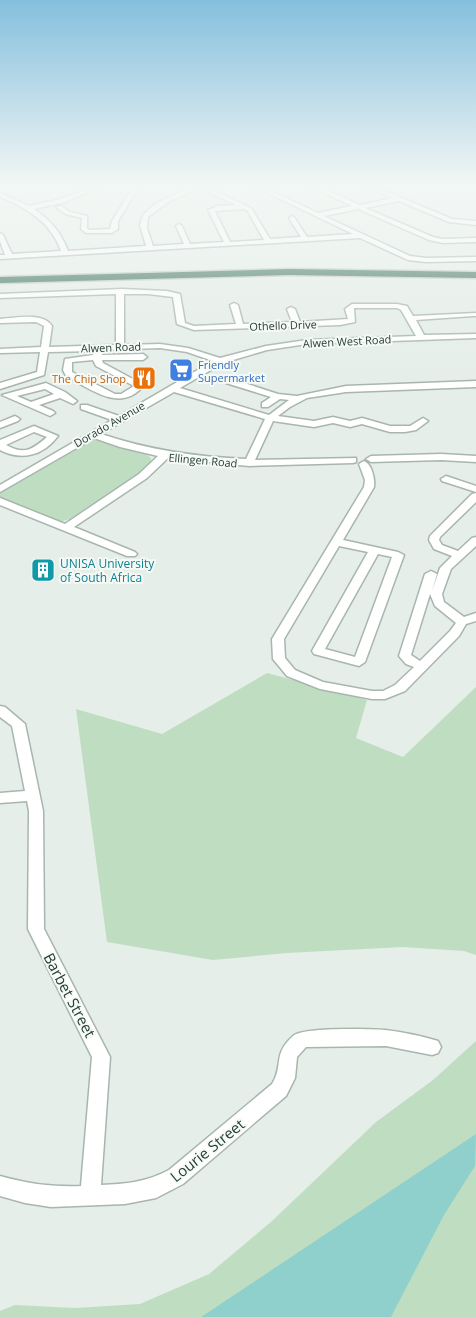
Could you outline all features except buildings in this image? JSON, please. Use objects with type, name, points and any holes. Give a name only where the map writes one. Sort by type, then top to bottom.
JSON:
[{"type":"highway","points":[[0,276],[295,268],[476,269]]},
{"type":"highway","points":[[0,280],[290,272],[476,274]]},
{"type":"street","points":[[7,248],[9,256]]},
{"type":"street","points":[[63,248],[65,253]]},
{"type":"street","points":[[0,257],[142,248]]},
{"type":"street","points":[[389,248],[411,258],[426,260],[476,259]]},
{"type":"street","points":[[0,296],[120,292],[120,347]]},
{"type":"street","name":"Othello Drive","points":[[120,292],[167,293],[176,295],[180,323],[185,327],[347,322],[352,318],[349,308],[357,305],[404,308],[411,318]]},
{"type":"street","points":[[234,305],[240,326]]},
{"type":"street","points":[[291,309],[296,324]]},
{"type":"street","points":[[421,338],[411,318],[474,314]]},
{"type":"street","points":[[0,321],[38,320],[46,323],[48,328],[40,374],[0,388],[9,396],[50,413]]},
{"type":"street","name":"Alwen West Road","points":[[220,361],[260,350],[299,343],[476,336]]},
{"type":"street","name":"Alwen Road","points":[[0,351],[171,347],[220,361]]},
{"type":"street","points":[[98,348],[97,359],[99,365],[139,384],[139,386],[123,396],[114,397],[67,372],[70,360],[97,359],[133,358],[144,361]]},
{"type":"street","name":"Dorado Avenue","points":[[0,489],[220,361]]},
{"type":"street","points":[[224,390],[232,382],[279,396],[297,399]]},
{"type":"street","name":"Ellingen Road","points":[[67,527],[143,476],[164,455],[209,461],[249,463],[260,435],[270,418],[297,399],[341,389],[476,384]]},
{"type":"street","points":[[9,396],[43,386],[73,401]]},
{"type":"street","points":[[171,388],[270,418],[299,420],[316,424],[333,420],[350,424],[362,421],[390,429],[413,428],[424,421]]},
{"type":"street","points":[[32,405],[62,394]]},
{"type":"street","points":[[265,405],[279,396]]},
{"type":"street","points":[[84,407],[114,421],[106,433],[114,442]]},
{"type":"street","points":[[282,408],[299,420]]},
{"type":"street","points":[[0,425],[15,419]]},
{"type":"street","points":[[92,434],[114,442],[164,455]]},
{"type":"street","points":[[249,463],[363,461],[441,457],[476,459]]},
{"type":"street","points":[[363,461],[370,480],[369,487],[278,639],[279,659],[291,673],[308,681],[372,695],[385,695],[400,688],[455,633],[462,622],[476,617]]},
{"type":"street","points":[[446,479],[476,489]]},
{"type":"street","points":[[460,556],[438,547],[434,540],[438,533],[476,496]]},
{"type":"street","points":[[0,501],[131,554]]},
{"type":"street","points":[[462,622],[438,604],[436,600],[443,573],[476,540]]},
{"type":"street","points":[[333,545],[398,556],[359,662],[318,651],[373,553]]},
{"type":"street","points":[[422,666],[410,661],[405,656],[431,574]]},
{"type":"street","name":"Barbet Street","points":[[0,710],[18,724],[36,814],[36,929],[101,1057],[90,1196]]},
{"type":"street","points":[[0,798],[32,795]]},
{"type":"street","name":"Lourie Street","points":[[0,1186],[25,1193],[51,1197],[141,1192],[161,1186],[176,1177],[279,1090],[286,1078],[288,1054],[301,1040],[316,1038],[386,1038],[432,1047]]},
{"type":"green space","points":[[92,439],[147,455],[151,458],[151,462],[137,474],[70,519],[59,522],[0,500],[0,492]]},
{"type":"green space","points":[[267,673],[367,700],[356,738],[403,757],[476,687],[476,955],[464,951],[403,947],[287,953],[213,960],[107,942],[76,709],[162,734]]},
{"type":"green space","points":[[476,1041],[476,1317],[0,1317],[0,1311],[15,1305],[75,1308],[140,1304],[209,1274],[272,1221],[376,1122],[433,1080]]},
{"type":"water","points":[[476,1134],[475,1166],[444,1215],[391,1317],[201,1317]]},
{"type":"place","name":"Friendly Supermarket","points":[[181,370]]},
{"type":"place","name":"The Chip Shop","points":[[144,378]]},
{"type":"place","name":"UNISA University of South Africa","points":[[43,570]]}]
